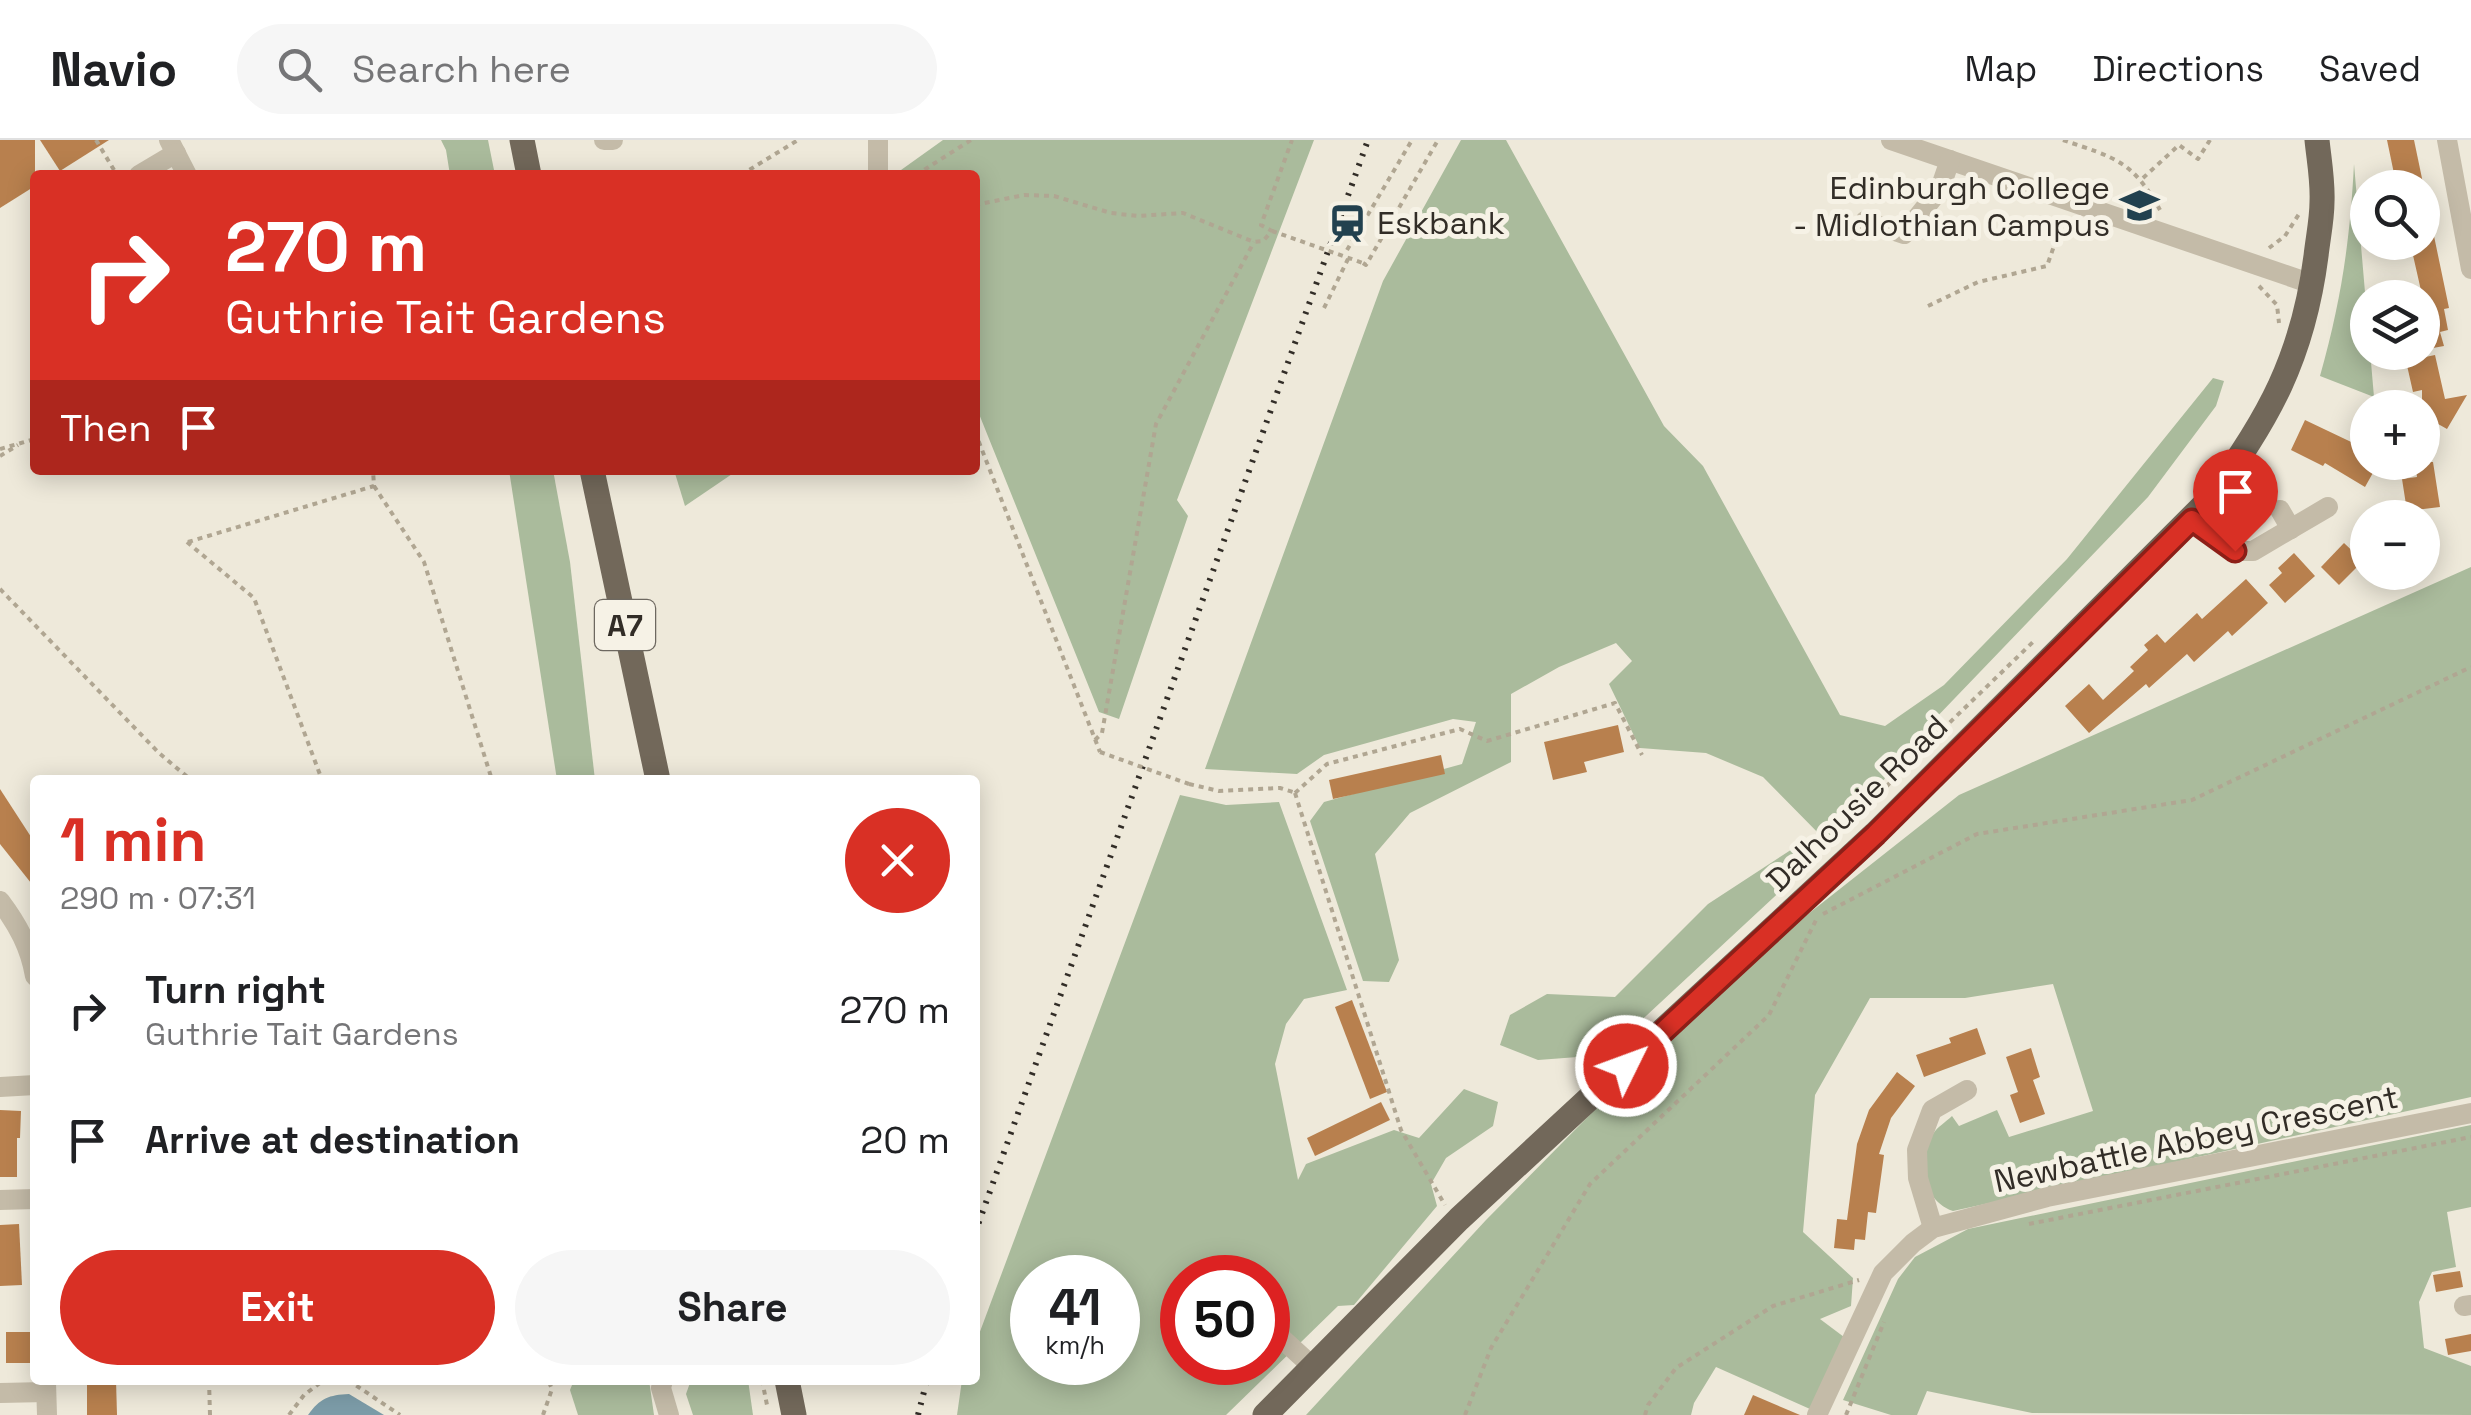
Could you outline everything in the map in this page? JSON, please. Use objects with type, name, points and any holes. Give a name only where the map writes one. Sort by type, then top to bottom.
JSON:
[{"type":"main road","points":[[522,140],[528,170]]},
{"type":"main road","name":"Dalhousie Road","points":[[1265,1415],[1459,1219],[1876,834],[2192,520],[2248,448],[2282,388],[2301,336],[2322,203],[2317,140]]},
{"type":"main road","name":"A7","points":[[593,475],[657,775]]},
{"type":"main road","points":[[788,1385],[794,1415]]},
{"type":"street","points":[[604,140],[613,140]]},
{"type":"street","points":[[874,170],[878,140]]},
{"type":"street","points":[[1892,140],[2312,284]]},
{"type":"street","points":[[2447,140],[2471,269]]},
{"type":"street","points":[[144,170],[172,146],[184,170]]},
{"type":"street","points":[[1865,221],[1904,234],[1940,188],[1950,160]]},
{"type":"street","points":[[2192,520],[2235,551],[2253,551],[2328,507]]},
{"type":"street","points":[[2280,510],[2291,529]]},
{"type":"street","points":[[0,902],[30,952]]},
{"type":"street","points":[[0,1087],[30,1085]]},
{"type":"street","points":[[1933,1228],[1918,1178],[1916,1150],[1932,1110],[1967,1090]]},
{"type":"street","name":"Newbattle Abbey Crescent","points":[[1817,1415],[1883,1273],[1933,1228],[2046,1197],[2471,1113]]},
{"type":"street","points":[[0,1200],[30,1199]]},
{"type":"street","points":[[1290,1346],[1313,1367]]},
{"type":"street","points":[[662,1385],[669,1415]]},
{"type":"street","points":[[0,1393],[46,1386],[47,1415]]},
{"type":"path","points":[[96,140],[114,170]]},
{"type":"path","points":[[749,170],[798,140]]},
{"type":"path","points":[[924,170],[971,140]]},
{"type":"path","points":[[1292,140],[1260,225],[1366,265],[1438,140]]},
{"type":"path","points":[[1347,250],[1412,140]]},
{"type":"path","points":[[2063,140],[2111,156],[2142,179],[2174,236]]},
{"type":"path","points":[[2142,179],[2179,145],[2198,159],[2210,140]]},
{"type":"path","points":[[980,204],[1024,195],[1054,196],[1111,213],[1183,213],[1254,242],[1264,241],[1272,231]]},
{"type":"path","points":[[1928,306],[1978,282],[2047,266],[2069,201]]},
{"type":"path","points":[[2279,324],[2277,305],[2258,287],[2268,248],[2285,236],[2299,214]]},
{"type":"path","points":[[1095,740],[1102,733],[1156,424],[1254,242]]},
{"type":"path","points":[[1324,308],[1348,259]]},
{"type":"path","points":[[0,452],[30,440]]},
{"type":"path","points":[[980,445],[1100,752],[1219,791],[1280,788],[1295,793]]},
{"type":"path","points":[[2248,448],[2280,510]]},
{"type":"path","points":[[373,475],[374,486],[424,562],[490,775]]},
{"type":"path","points":[[320,775],[254,598],[187,542],[374,486]]},
{"type":"path","points":[[0,589],[185,775]]},
{"type":"path","points":[[1863,813],[1915,756],[2038,636]]},
{"type":"path","points":[[1465,1415],[1490,1348],[1590,1184],[1769,1015],[1818,916],[1977,834],[2192,800],[2471,667]]},
{"type":"path","points":[[1295,793],[1327,764],[1460,729],[1487,742],[1615,702],[1642,756]]},
{"type":"path","points":[[1295,793],[1401,1130],[1445,1205]]},
{"type":"path","points":[[2026,1225],[2471,1137]]},
{"type":"path","points":[[1645,1415],[1648,1405],[1676,1368],[1774,1306],[1883,1273]]},
{"type":"path","points":[[1846,1415],[1888,1312]]},
{"type":"path","points":[[209,1385],[210,1415]]},
{"type":"path","points":[[293,1414],[304,1395],[317,1385]]},
{"type":"path","points":[[357,1385],[400,1415]]},
{"type":"path","points":[[543,1415],[550,1385]]},
{"type":"path","points":[[763,1385],[769,1415]]},
{"type":"green space","points":[[441,140],[488,140],[494,170],[449,170]]},
{"type":"green space","points":[[943,140],[1314,140],[1177,500],[1188,516],[1119,719],[1099,712],[980,416],[980,170],[901,170]]},
{"type":"green space","points":[[1461,140],[1506,140],[1664,426],[1703,466],[1840,715],[1885,726],[1944,685],[2067,559],[2213,378],[2224,381],[2216,406],[2148,497],[1906,749],[1860,813],[1827,842],[1763,777],[1706,753],[1640,748],[1609,684],[1632,661],[1616,643],[1559,667],[1511,694],[1511,762],[1410,813],[1375,854],[1399,960],[1389,982],[1363,981],[1310,821],[1324,802],[1462,764],[1476,722],[1453,719],[1324,755],[1297,774],[1205,769],[1383,281]]},
{"type":"green space","points":[[2350,219],[2350,260],[2362,260],[2364,280],[2350,280],[2350,370],[2372,370],[2373,390],[2356,390],[2320,376]]},
{"type":"green space","points":[[510,475],[554,475],[570,562],[594,775],[556,775]]},
{"type":"green space","points":[[676,475],[731,475],[685,506]]},
{"type":"green space","points":[[2471,567],[2471,1097],[1953,1211],[1935,1199],[1924,1168],[1933,1134],[1952,1116],[1959,1126],[1997,1110],[2009,1137],[2093,1111],[2053,984],[1965,998],[1870,998],[1815,1095],[1803,1232],[1853,1278],[1851,1306],[1820,1319],[1844,1337],[1810,1409],[1716,1367],[1691,1415],[1306,1415],[1486,1220],[1718,985],[1959,795],[2419,590],[2440,590],[2440,581]]},
{"type":"green space","points":[[1180,795],[1226,805],[1279,802],[1347,990],[1304,999],[1286,1024],[1275,1064],[1298,1180],[1306,1164],[1394,1130],[1419,1138],[1464,1089],[1498,1102],[1493,1126],[1446,1158],[1431,1184],[1437,1206],[1354,1305],[1338,1306],[1290,1353],[1290,1255],[1160,1255],[1160,1385],[1257,1385],[1226,1415],[957,1415],[961,1385],[980,1385],[980,1332]]},
{"type":"green space","points":[[1800,844],[1815,859],[1604,1055],[1538,1060],[1500,1045],[1510,1015],[1547,994],[1615,997],[1708,904]]},
{"type":"green space","points":[[2471,1125],[2471,1207],[2447,1212],[2456,1267],[2432,1272],[2419,1302],[2424,1348],[2471,1366],[2471,1415],[2032,1413],[1927,1391],[1917,1415],[1891,1415],[1843,1400],[1898,1279],[1915,1257],[1968,1229]]},
{"type":"green space","points":[[572,1385],[650,1385],[654,1415],[578,1415]]},
{"type":"green space","points":[[689,1385],[749,1385],[753,1415],[693,1415],[686,1394]]},
{"type":"water","points":[[349,1394],[384,1415],[308,1415],[326,1398]]},
{"type":"building","points":[[0,140],[35,140],[35,170],[30,170],[30,189],[0,208]]},
{"type":"building","points":[[40,140],[109,140],[62,170]]},
{"type":"building","points":[[2387,140],[2414,140],[2420,170],[2393,170]]},
{"type":"building","points":[[2414,260],[2439,260],[2449,308],[2444,309],[2448,330],[2440,332],[2440,280],[2419,280]]},
{"type":"building","points":[[2408,370],[2438,370],[2445,399],[2467,395],[2447,429],[2440,425],[2440,390],[2413,390]]},
{"type":"building","points":[[2305,420],[2350,441],[2350,478],[2325,463],[2323,466],[2291,450]]},
{"type":"building","points":[[2402,480],[2436,480],[2439,500],[2405,500]]},
{"type":"building","points":[[2344,543],[2350,549],[2350,574],[2339,585],[2321,567]]},
{"type":"building","points":[[2294,553],[2315,576],[2285,603],[2269,585],[2282,573],[2278,568]]},
{"type":"building","points":[[2246,579],[2268,603],[2232,636],[2228,631],[2194,662],[2187,654],[2089,733],[2065,706],[2089,684],[2103,700],[2134,671],[2130,667],[2148,650],[2144,645],[2157,634],[2165,643],[2197,613],[2202,619]]},
{"type":"building","points":[[1618,725],[1624,752],[1584,762],[1587,772],[1553,780],[1544,742]]},
{"type":"building","points":[[1441,755],[1445,774],[1333,799],[1329,780]]},
{"type":"building","points":[[0,789],[30,835],[30,882],[0,844]]},
{"type":"building","points":[[1352,1000],[1387,1092],[1370,1099],[1335,1007]]},
{"type":"building","points":[[1977,1028],[1986,1054],[1924,1077],[1916,1055],[1951,1043],[1949,1038]]},
{"type":"building","points":[[2031,1048],[2040,1077],[2033,1080],[2045,1114],[2020,1123],[2010,1095],[2018,1092],[2006,1057]]},
{"type":"building","points":[[1897,1072],[1915,1086],[1891,1118],[1879,1154],[1884,1155],[1876,1213],[1868,1212],[1865,1240],[1855,1239],[1854,1250],[1834,1248],[1837,1219],[1847,1220],[1857,1144],[1869,1110]]},
{"type":"building","points":[[1381,1102],[1390,1120],[1315,1156],[1307,1138]]},
{"type":"building","points":[[0,1110],[21,1111],[17,1177],[0,1177]]},
{"type":"building","points":[[19,1224],[22,1285],[0,1286],[0,1225]]},
{"type":"building","points":[[2460,1271],[2463,1287],[2436,1292],[2433,1275]]},
{"type":"building","points":[[6,1332],[30,1332],[30,1363],[6,1363]]},
{"type":"building","points":[[2471,1334],[2471,1351],[2448,1355],[2445,1339]]},
{"type":"building","points":[[87,1385],[116,1385],[117,1415],[87,1415]]},
{"type":"building","points":[[1753,1395],[1800,1415],[1744,1415]]},
{"type":"railway","points":[[980,1219],[1368,140]]},
{"type":"railway","points":[[918,1415],[926,1385]]},
{"type":"place","name":"Edinburgh College - Midlothian Campus","points":[[2140,206]]},
{"type":"place","name":"Eskbank","points":[[1347,223]]},
{"type":"route","points":[[1626,1066],[1876,834],[2192,520],[2235,551]]}]
